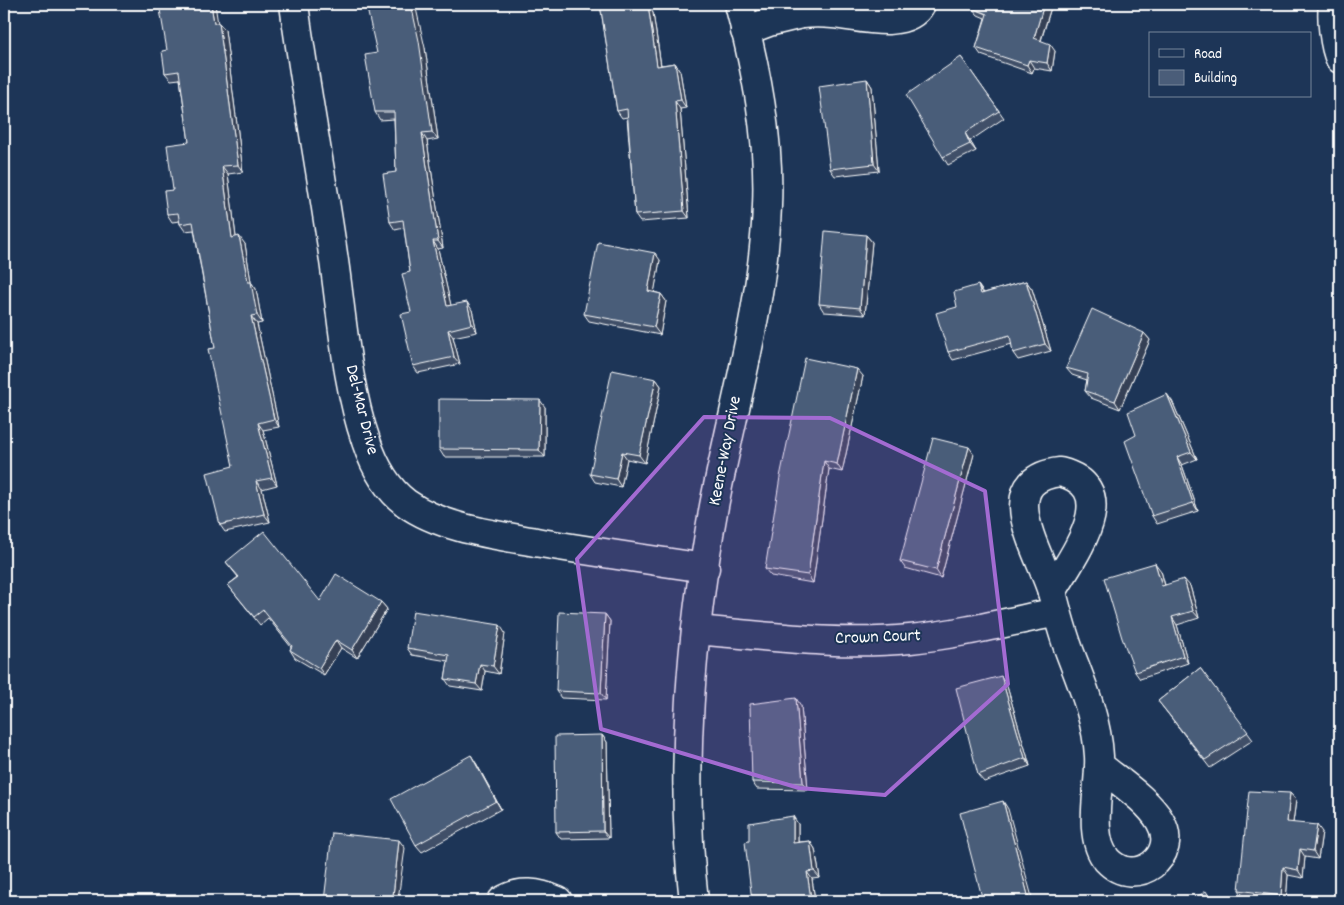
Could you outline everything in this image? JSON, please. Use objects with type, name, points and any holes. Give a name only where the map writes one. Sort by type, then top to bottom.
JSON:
[{"type":"street","name":"Del-Mar Drive","points":[[294,4],[303,71],[358,411],[365,439],[375,465],[388,486],[406,503],[427,514],[468,528],[503,536],[614,555],[704,568]]},
{"type":"street","name":"Keene-Way Drive","points":[[694,901],[688,801],[690,713],[696,630],[704,568],[722,466],[755,314],[768,204],[768,168],[760,95],[738,4]]},
{"type":"street","points":[[746,31],[809,9],[888,21],[906,17],[920,7],[921,4]]},
{"type":"street","points":[[1333,4],[1332,11],[1337,52],[1340,59]]},
{"type":"street","name":"Crown Court","points":[[696,630],[830,641],[885,641],[957,633],[1054,602],[1070,652],[1085,689],[1096,734],[1099,765]]},
{"type":"street","points":[[502,901],[513,894],[526,893],[540,894],[558,901]]},
{"type":"highlighted area","points":[[704,417],[830,418],[985,491],[1008,684],[885,795],[799,788],[601,729],[577,559]]},
{"type":"building","points":[[159,4],[211,4],[214,23],[219,23],[238,165],[222,166],[232,238],[239,236],[248,282],[251,282],[257,315],[251,316],[274,419],[258,423],[272,478],[256,481],[264,514],[220,525],[207,473],[233,466],[208,349],[215,348],[193,222],[180,224],[178,213],[167,214],[164,191],[173,190],[167,145],[189,142],[179,71],[165,73],[162,51],[167,50]]},
{"type":"building","points":[[366,4],[411,4],[419,41],[432,132],[422,133],[438,241],[433,241],[447,306],[467,302],[472,324],[448,330],[454,357],[413,366],[401,314],[411,312],[402,274],[410,272],[403,220],[390,222],[383,174],[396,172],[394,112],[375,112],[365,55],[377,53]]},
{"type":"building","points":[[600,4],[648,5],[657,66],[675,63],[681,100],[675,101],[684,211],[635,215],[627,109],[617,111]]},
{"type":"building","points":[[974,4],[1044,4],[1034,38],[1050,44],[1047,63],[1029,60],[1027,65],[976,48],[987,14],[972,8]]},
{"type":"building","points":[[961,57],[999,111],[965,133],[970,144],[943,157],[906,95]]},
{"type":"building","points":[[867,79],[874,164],[830,169],[819,86]]},
{"type":"building","points":[[825,231],[866,235],[860,308],[819,304]]},
{"type":"building","points":[[598,242],[655,253],[648,291],[661,294],[654,327],[584,314]]},
{"type":"building","points":[[1026,281],[1045,344],[1013,353],[1010,335],[948,352],[936,313],[957,307],[954,292],[978,285],[981,294]]},
{"type":"building","points":[[1092,309],[1144,333],[1115,401],[1085,391],[1088,374],[1066,368]]},
{"type":"building","points":[[805,358],[857,369],[837,464],[824,461],[808,575],[765,569],[780,477]]},
{"type":"building","points":[[612,370],[656,379],[639,455],[622,452],[616,479],[590,474]]},
{"type":"building","points":[[1167,394],[1191,452],[1177,457],[1193,503],[1152,516],[1125,441],[1136,435],[1128,412]]},
{"type":"building","points":[[439,399],[540,400],[539,450],[439,449]]},
{"type":"building","points":[[933,438],[969,447],[936,570],[900,561]]},
{"type":"building","points":[[264,531],[320,601],[336,574],[381,602],[352,650],[336,640],[319,668],[290,650],[292,646],[263,610],[254,617],[228,585],[239,577],[226,562]]},
{"type":"building","points":[[1155,563],[1162,586],[1184,579],[1193,611],[1172,617],[1183,656],[1135,672],[1122,638],[1104,578]]},
{"type":"building","points":[[413,611],[500,625],[493,666],[480,664],[476,684],[445,679],[449,655],[407,648]]},
{"type":"building","points":[[559,612],[605,614],[601,693],[556,691]]},
{"type":"building","points":[[1200,668],[1248,732],[1205,760],[1158,701]]},
{"type":"building","points":[[1001,676],[1025,758],[978,775],[956,688]]},
{"type":"building","points":[[796,698],[803,783],[752,782],[750,704]]},
{"type":"building","points":[[602,735],[603,831],[556,832],[555,736]]},
{"type":"building","points":[[471,755],[496,801],[416,845],[391,799]]},
{"type":"building","points":[[1249,791],[1290,793],[1287,822],[1317,825],[1313,851],[1300,849],[1298,870],[1283,867],[1281,896],[1239,890]]},
{"type":"building","points":[[1003,801],[1029,899],[1023,901],[983,901],[960,813]]},
{"type":"building","points":[[793,816],[793,843],[810,841],[814,871],[807,872],[811,899],[804,901],[752,901],[745,842],[749,841],[749,823]]},
{"type":"building","points":[[332,833],[399,840],[393,896],[396,896],[395,901],[324,901]]},
{"type":"building","points":[[1206,891],[1212,901],[1191,901]]}]
